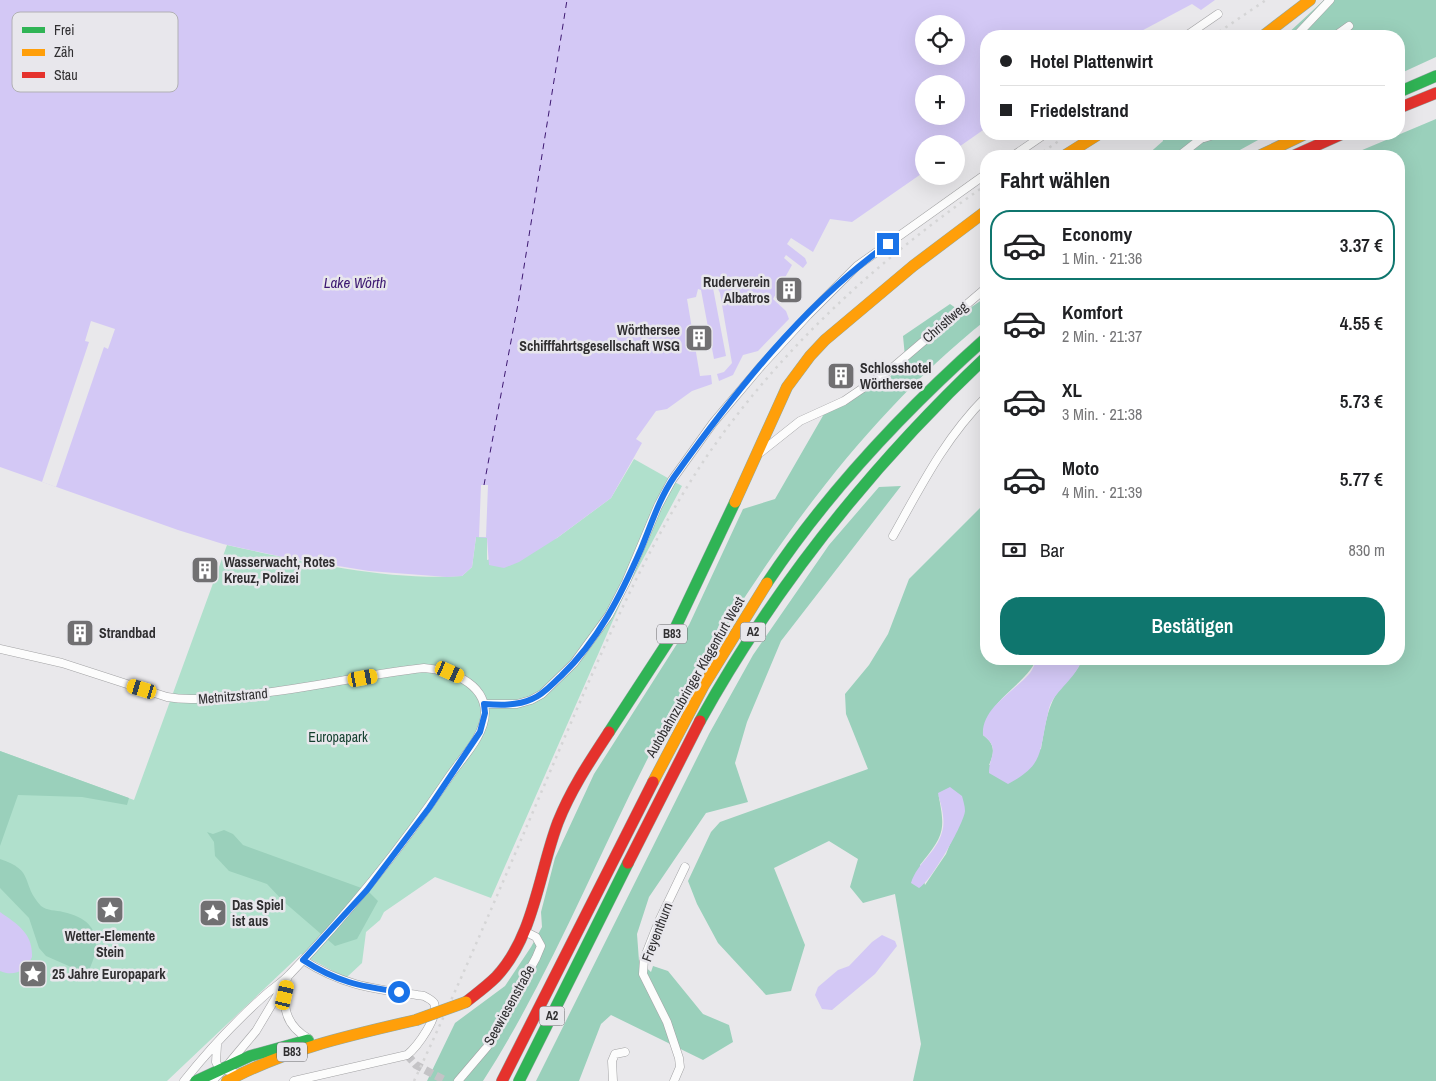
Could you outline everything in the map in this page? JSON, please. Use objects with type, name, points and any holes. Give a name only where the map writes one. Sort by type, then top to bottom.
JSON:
[{"type":"main road","points":[[1271,30],[1310,0]]},
{"type":"main road","points":[[1405,89],[1436,76]]},
{"type":"main road","points":[[1405,106],[1436,93]]},
{"type":"main road","points":[[1074,150],[1089,140]]},
{"type":"main road","points":[[1272,150],[1292,140]]},
{"type":"main road","points":[[1306,150],[1329,140]]},
{"type":"main road","name":"B83","points":[[224,1071],[238,1074],[275,1058],[348,1036],[416,1020],[466,1002],[496,977],[516,948],[524,931],[548,851],[568,800],[581,775],[671,637],[716,546],[787,387],[810,356],[825,340],[905,272],[980,216]]},
{"type":"main road","name":"Autobahnzubringer Klagenfurt West","points":[[502,1081],[659,768],[724,651],[764,589],[800,537],[866,457],[939,380],[980,343]]},
{"type":"main road","name":"Autobahnzubringer Klagenfurt West","points":[[520,1081],[662,793],[738,655],[818,537],[861,484],[905,435],[980,363]]},
{"type":"main road","name":"B83","points":[[196,1081],[224,1071],[284,1044],[348,1036]]},
{"type":"main road","points":[[496,1081],[510,1066]]},
{"type":"street","points":[[1302,30],[1330,0]]},
{"type":"street","points":[[1195,30],[1218,14]]},
{"type":"street","points":[[1343,30],[1349,26]]},
{"type":"street","points":[[1022,150],[1036,140]]},
{"type":"street","points":[[1186,150],[1199,140]]},
{"type":"street","points":[[184,1081],[263,997],[289,975],[367,890],[429,808],[480,732],[485,713],[484,704],[511,704],[531,700],[542,694],[574,663],[609,615],[626,582],[658,506],[672,480],[713,423],[762,365],[808,314],[857,266],[980,178]]},
{"type":"street","name":"Christlweg","points":[[755,456],[800,421],[844,401],[891,369],[980,293]]},
{"type":"street","points":[[893,536],[943,448],[980,404]]},
{"type":"street","name":"Metnitzstrand","points":[[0,649],[46,659],[167,697],[187,700],[249,695],[424,668],[450,672],[467,682],[481,697],[484,704]]},
{"type":"street","name":"Freyenthurn","points":[[674,1081],[680,1067],[679,1058],[667,1022],[643,974],[644,959],[659,921],[685,867]]},
{"type":"street","name":"Seewiesenstraße","points":[[458,1081],[487,1047],[536,958],[541,946],[539,941],[524,931]]},
{"type":"street","points":[[294,1081],[407,1054],[415,1049],[427,1032],[435,1006],[433,1001],[424,996],[352,984],[325,974],[303,960]]},
{"type":"street","points":[[289,975],[285,995],[285,1011],[290,1023],[296,1030],[311,1040]]},
{"type":"street","points":[[212,1081],[224,1071],[256,1031],[289,975]]},
{"type":"street","points":[[216,1045],[216,1062],[224,1071]]},
{"type":"street","points":[[613,1081],[612,1061],[616,1054],[625,1052]]},
{"type":"green space","points":[[1324,0],[1436,0],[1436,57],[1405,71],[1405,30],[1292,30]]},
{"type":"green space","points":[[1436,119],[1436,1081],[913,1081],[921,1044],[895,894],[863,903],[850,887],[858,859],[829,841],[774,868],[805,945],[791,991],[766,995],[718,943],[697,904],[688,881],[711,832],[720,822],[868,769],[846,714],[845,694],[869,665],[888,634],[909,579],[980,508],[980,665],[1033,665],[1000,701],[989,716],[983,735],[990,742],[993,749],[989,765],[1041,749],[1047,716],[1053,700],[1062,686],[1079,665],[1405,665],[1405,150],[1362,150],[1386,140],[1405,140],[1405,132]],"holes":[[[938,793],[952,839],[946,854],[925,885],[920,865],[938,839],[942,825]]]},
{"type":"green space","points":[[1258,140],[1240,150],[1153,150],[1163,141]]},
{"type":"green space","points":[[980,301],[980,325],[943,357],[863,439],[792,529],[728,623],[654,745],[550,961],[507,1042],[483,1081],[427,1081],[455,1023],[505,986],[531,947],[542,927],[541,912],[555,858],[594,774],[689,625],[743,509],[775,499],[824,414],[906,367],[903,336],[950,304],[963,313]]},
{"type":"green space","name":"Europapark","points":[[634,459],[682,486],[625,593],[491,898],[435,877],[384,912],[380,920],[366,932],[362,963],[346,978],[301,954],[167,1081],[0,1081],[0,751],[134,800],[227,545],[374,573],[404,576],[462,576],[472,567],[476,537],[487,537],[487,560],[557,538],[611,498]]},
{"type":"green space","points":[[901,486],[781,641],[747,722],[735,763],[748,802],[706,813],[649,897],[637,934],[639,961],[651,972],[653,966],[668,971],[703,1014],[729,1025],[733,1042],[703,1060],[611,1015],[601,1024],[579,1081],[536,1081],[709,734],[753,655],[829,545],[879,487]]},
{"type":"green space","points":[[0,751],[129,798],[127,805],[82,797],[18,795],[0,846]]},
{"type":"green space","points":[[224,830],[233,834],[243,845],[367,890],[378,901],[357,939],[335,946],[284,902],[267,884],[229,871],[215,856],[214,842],[207,832],[213,834]]},
{"type":"green space","points":[[0,859],[19,868],[35,898],[43,908],[76,916],[91,927],[95,935],[96,944],[92,963],[87,974],[46,956],[39,948],[29,918],[0,888]]},
{"type":"water","name":"Lake Wörth","points":[[0,0],[1215,0],[1201,10],[1192,4],[1143,30],[980,30],[980,132],[965,143],[965,135],[915,135],[915,178],[852,222],[830,219],[813,252],[791,238],[787,244],[805,258],[807,263],[803,268],[786,255],[784,258],[792,265],[773,299],[786,311],[789,319],[758,351],[743,355],[733,375],[719,381],[717,374],[724,372],[732,363],[720,293],[716,285],[713,288],[726,356],[714,359],[701,290],[698,289],[696,297],[687,299],[700,376],[711,375],[712,384],[692,391],[667,409],[656,411],[636,439],[642,443],[611,498],[557,538],[519,562],[504,568],[489,565],[487,538],[476,537],[472,567],[462,576],[447,577],[369,571],[283,557],[223,544],[0,467]]},
{"type":"water","points":[[1034,665],[1080,665],[1051,703],[1040,752],[1033,766],[1019,778],[1008,784],[989,773],[993,748],[992,744],[983,735],[984,725],[987,716],[993,708],[1024,680]]},
{"type":"water","points":[[950,787],[962,796],[965,809],[963,818],[953,840],[938,865],[931,876],[919,888],[911,883],[918,869],[936,846],[943,827],[943,812],[938,793]]},
{"type":"water","points":[[0,912],[23,930],[32,949],[32,957],[29,962],[23,969],[15,973],[0,971]]},
{"type":"water","points":[[882,935],[895,941],[897,946],[875,974],[832,1010],[822,1009],[815,995],[818,987],[838,970],[849,966],[872,942]]},
{"type":"pier","points":[[91,321],[115,329],[108,349],[104,347],[56,487],[42,482],[89,342],[85,341]]},
{"type":"pier","points":[[481,485],[488,485],[486,537],[479,537]]},
{"type":"ferry route","points":[[484,485],[518,304],[567,0]]},
{"type":"tunnel","points":[[407,1055],[416,1065],[446,1081]]},
{"type":"railway","points":[[1222,30],[1266,0]]},
{"type":"railway","points":[[1046,150],[1060,140]]},
{"type":"railway","points":[[414,1081],[473,951],[614,626],[648,556],[686,489],[736,416],[800,342],[870,275],[907,244],[980,189]]},
{"type":"traffic: fast","points":[[1405,89],[1436,76]]},
{"type":"traffic: fast","points":[[767,583],[815,516],[841,484],[897,423],[980,344]]},
{"type":"traffic: fast","points":[[700,721],[729,670],[761,621],[829,528],[904,440],[980,363]]},
{"type":"traffic: fast","points":[[609,732],[671,637],[735,502]]},
{"type":"traffic: fast","points":[[519,1081],[628,863]]},
{"type":"traffic: fast","points":[[196,1081],[250,1056],[308,1040]]},
{"type":"traffic: slow","points":[[1271,30],[1310,0]]},
{"type":"traffic: slow","points":[[1074,150],[1089,140]]},
{"type":"traffic: slow","points":[[1272,150],[1292,140]]},
{"type":"traffic: slow","points":[[735,502],[787,387],[810,356],[825,340],[913,266],[980,216]]},
{"type":"traffic: slow","points":[[653,782],[704,685],[767,583]]},
{"type":"traffic: slow","points":[[416,1020],[466,1002]]},
{"type":"traffic: slow","points":[[227,1081],[273,1060],[320,1044],[416,1020]]},
{"type":"traffic: jam","points":[[1405,106],[1436,93]]},
{"type":"traffic: jam","points":[[1306,150],[1329,140]]},
{"type":"traffic: jam","points":[[628,863],[700,721]]},
{"type":"traffic: jam","points":[[466,1002],[496,977],[509,961],[519,943],[534,903],[551,841],[563,810],[581,776],[609,732]]},
{"type":"traffic: jam","points":[[502,1081],[653,782]]},
{"type":"place","name":"Ruderverein Albatros","points":[[789,290]]},
{"type":"place","name":"Wörthersee Schifffahrtsgesellschaft WSG","points":[[699,338]]},
{"type":"place","name":"Schlosshotel Wörthersee","points":[[841,376]]},
{"type":"place","name":"Wasserwacht, Rotes Kreuz, Polizei","points":[[205,570]]},
{"type":"place","name":"Strandbad","points":[[80,633]]},
{"type":"place","name":"Wetter-Elemente Stein","points":[[110,910]]},
{"type":"place","name":"Das Spiel ist aus","points":[[213,913]]},
{"type":"place","name":"25 Jahre Europapark","points":[[33,974]]},
{"type":"route","points":[[399,992],[352,984],[325,974],[303,960],[367,890],[429,808],[480,732],[485,713],[484,704],[517,704],[542,694],[574,663],[596,635],[626,582],[658,506],[672,480],[713,423],[808,314],[857,266],[888,244]]}]
